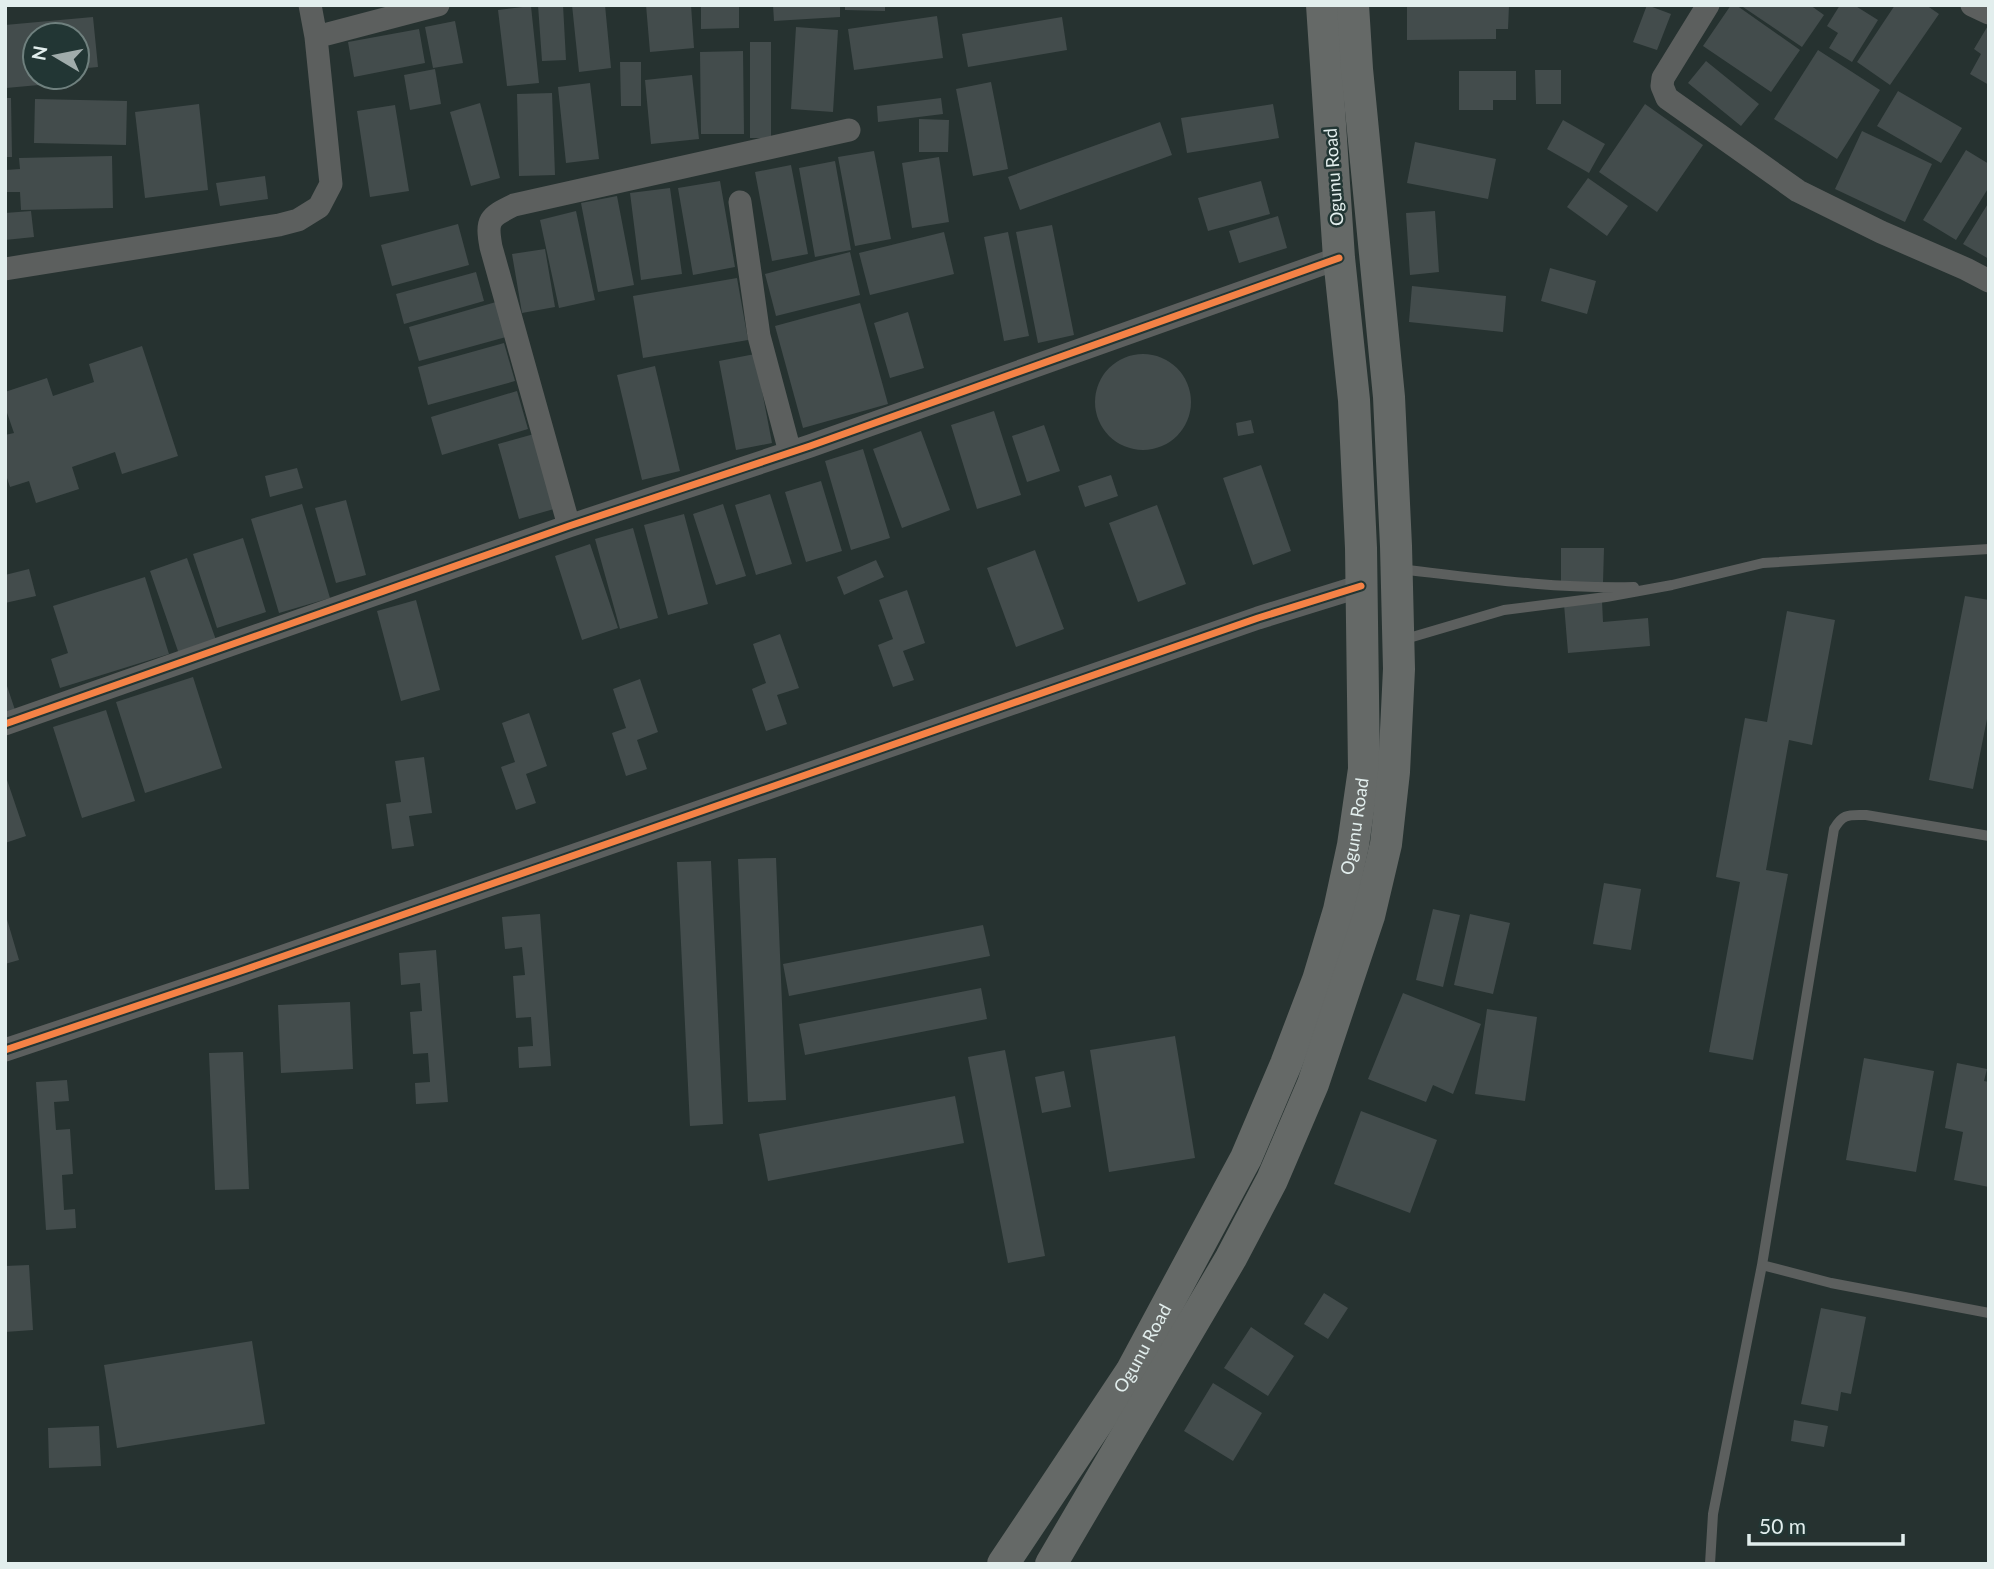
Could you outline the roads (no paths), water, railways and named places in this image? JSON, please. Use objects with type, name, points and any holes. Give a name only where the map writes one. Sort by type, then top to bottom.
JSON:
[{"type":"main road","name":"Ogunu Road","points":[[1003,1564],[1130,1372],[1246,1158],[1318,979],[1339,910],[1350,858],[1364,769],[1361,548],[1354,400],[1339,258],[1322,5]]},
{"type":"main road","name":"Ogunu Road","points":[[1051,1564],[1231,1258],[1272,1180],[1314,1084],[1368,916],[1386,844],[1394,772],[1399,669],[1396,569],[1389,397],[1353,5]]},
{"type":"street","points":[[5,269],[279,225],[298,220],[319,207],[331,184],[316,37],[310,5]]},
{"type":"street","points":[[316,37],[438,5]]},
{"type":"street","points":[[1708,5],[1663,78],[1661,86],[1667,98],[1798,191],[1989,281]]},
{"type":"street","points":[[1972,5],[1989,13]]},
{"type":"street","points":[[569,526],[491,247],[488,229],[496,214],[514,205],[849,130]]},
{"type":"street","points":[[740,202],[759,336],[790,453]]},
{"type":"street","points":[[5,724],[569,526],[790,453],[1339,258]]},
{"type":"street","points":[[5,1050],[232,974],[1258,618],[1361,586]]},
{"type":"lane","points":[[1398,641],[1504,610],[1606,597],[1672,585],[1763,563],[1989,549]]},
{"type":"lane","points":[[1396,569],[1512,582],[1606,587],[1672,585]]},
{"type":"lane","points":[[1710,1564],[1713,1514],[1762,1265],[1834,829],[1840,820],[1848,815],[1866,815],[1989,836]]},
{"type":"lane","points":[[1762,1265],[1831,1283],[1989,1313]]}]
